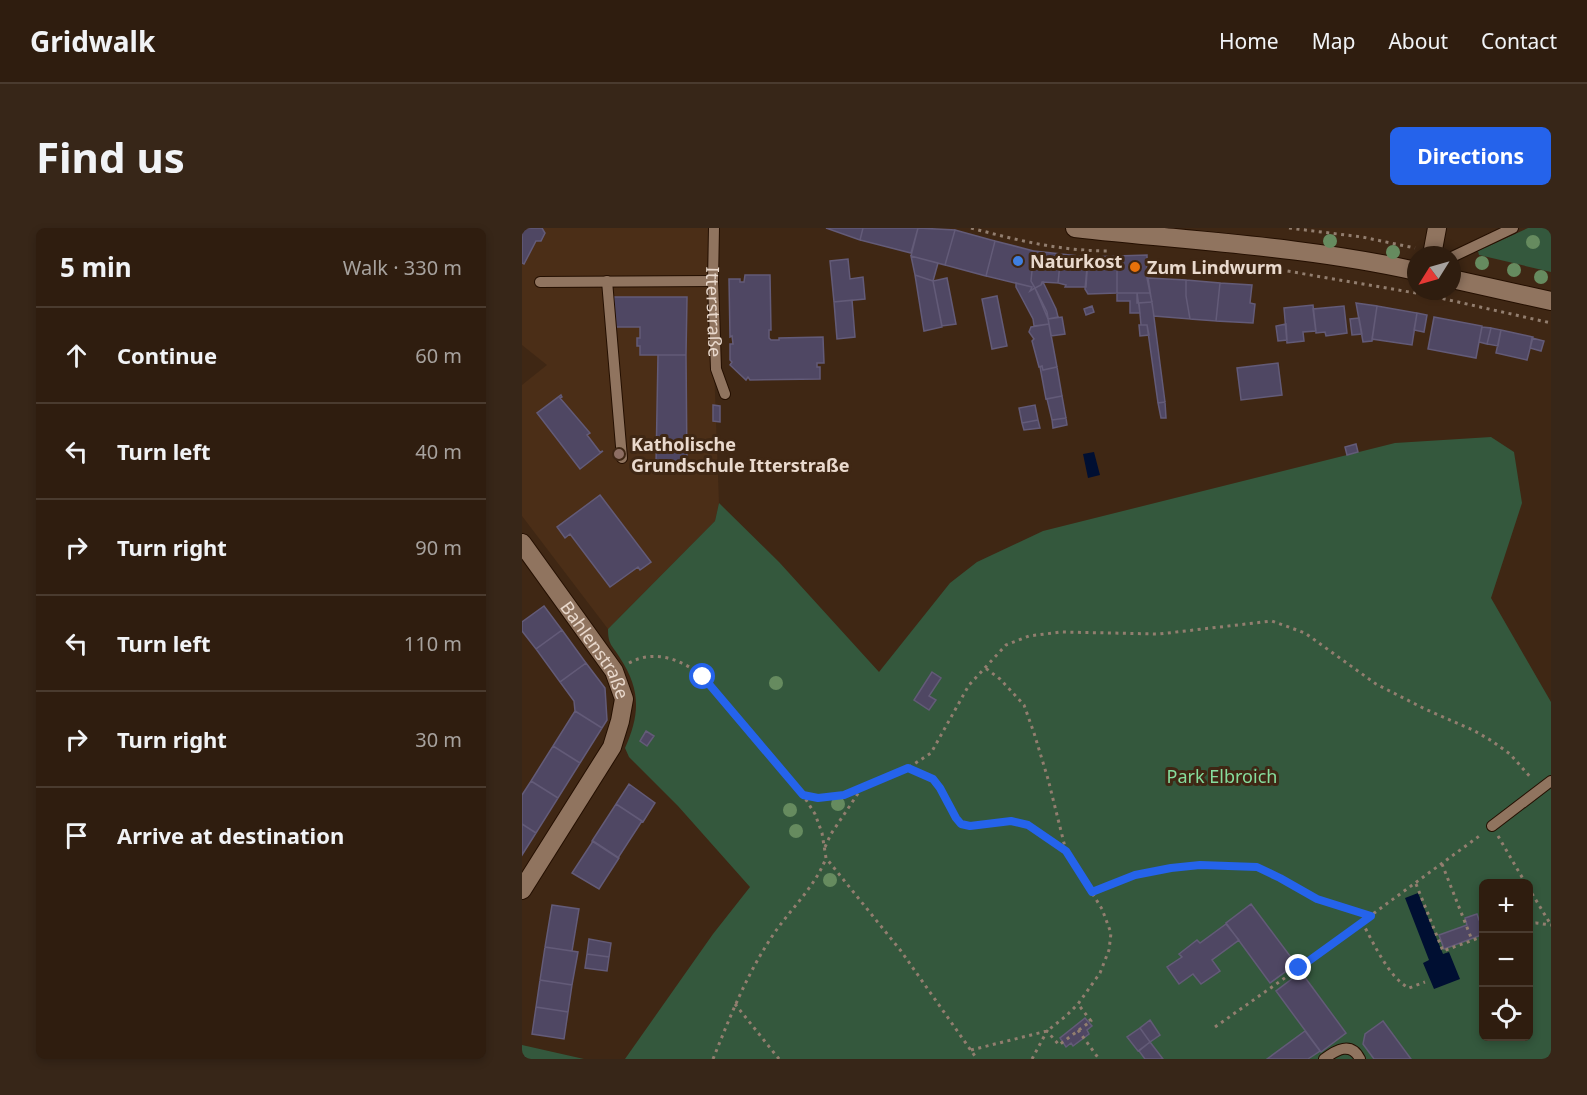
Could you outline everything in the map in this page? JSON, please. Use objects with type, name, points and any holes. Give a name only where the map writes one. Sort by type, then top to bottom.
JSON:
[{"type":"street","points":[[1075,228],[1303,250],[1407,269]]},
{"type":"street","points":[[1429,246],[1437,228]]},
{"type":"street","points":[[1461,281],[1551,301]]},
{"type":"street","name":"Bahlenstraße","points":[[522,543],[614,671],[624,699],[612,747],[522,890]]},
{"type":"lane","name":"Itterstraße","points":[[714,228],[716,369],[724,394]]},
{"type":"lane","points":[[1461,253],[1514,228]]},
{"type":"lane","points":[[607,281],[622,458]]},
{"type":"lane","points":[[540,282],[713,281]]},
{"type":"lane","points":[[1492,826],[1551,781]]},
{"type":"lane","points":[[1324,1059],[1334,1051],[1345,1048],[1354,1051],[1360,1059]]},
{"type":"path","points":[[971,228],[1039,244],[1089,251],[1110,251]]},
{"type":"path","points":[[1289,228],[1362,237],[1407,248]]},
{"type":"path","points":[[1255,266],[1427,295],[1551,322]]},
{"type":"path","points":[[803,795],[829,798],[908,768],[931,753],[969,685],[984,667],[1006,645],[1029,636],[1061,632],[1159,634],[1272,621],[1305,633],[1376,684],[1492,741],[1510,754],[1540,790]]},
{"type":"path","points":[[614,671],[637,658],[651,656],[671,659],[690,666],[703,677],[803,795],[815,814],[822,833],[826,858],[901,951],[977,1059]]},
{"type":"path","points":[[984,667],[1000,679],[1024,705],[1045,767],[1066,851],[1102,909],[1111,933],[1109,950],[1100,973],[1078,1004],[1047,1031],[1032,1059]]},
{"type":"path","points":[[908,768],[933,779],[961,824],[970,826],[1011,821],[1028,825],[1066,851]]},
{"type":"path","points":[[824,847],[862,787]]},
{"type":"path","points":[[1215,1027],[1492,826],[1523,879]]},
{"type":"path","points":[[713,1059],[735,1004],[769,941],[779,925],[815,882],[826,858]]},
{"type":"path","points":[[1442,864],[1472,940]]},
{"type":"path","points":[[1092,892],[1135,875],[1171,868],[1200,865],[1257,867],[1317,899],[1371,916]]},
{"type":"path","points":[[1416,883],[1443,951],[1479,938]]},
{"type":"path","points":[[1533,895],[1551,925]]},
{"type":"path","points":[[1362,922],[1382,958],[1402,984],[1409,988],[1425,982]]},
{"type":"path","points":[[1533,923],[1551,925]]},
{"type":"path","points":[[735,1004],[779,1059]]},
{"type":"path","points":[[1047,1031],[1059,1045],[1090,1021],[1078,1004]]},
{"type":"path","points":[[1078,1030],[1099,1059]]},
{"type":"path","points":[[971,1050],[1047,1031]]},
{"type":"shaded area","name":"Katholische Grundschule Itterstraße","points":[[522,228],[709,228],[719,503],[715,521],[608,629],[522,516],[522,385],[547,365],[522,345]]},
{"type":"green space","points":[[1528,228],[1551,228],[1551,272],[1479,255],[1478,251]]},
{"type":"green space","name":"Park Elbroich","points":[[1491,437],[1514,452],[1522,503],[1491,598],[1551,702],[1551,1059],[625,1059],[713,934],[750,887],[678,806],[629,757],[625,748],[636,713],[635,692],[627,670],[611,645],[608,629],[715,521],[719,503],[779,562],[879,672],[950,583],[977,562],[1043,531],[1395,443]]},
{"type":"green space","points":[[522,1045],[584,1059],[522,1059]]},
{"type":"water","points":[[1094,452],[1100,475],[1088,478],[1083,454]]},
{"type":"water","points":[[1418,893],[1443,954],[1449,952],[1460,979],[1434,989],[1423,963],[1429,960],[1405,898]]},
{"type":"building","points":[[522,228],[542,228],[545,233],[541,241],[536,241],[524,264],[522,263]]},
{"type":"building","points":[[826,228],[863,228],[860,240]]},
{"type":"building","points":[[863,228],[918,228],[911,253],[860,240]]},
{"type":"building","points":[[918,228],[955,230],[945,265],[911,256]]},
{"type":"building","points":[[955,230],[995,241],[986,276],[945,265]]},
{"type":"building","points":[[995,241],[1034,251],[1031,281],[1035,288],[1030,291],[1032,287],[986,276]]},
{"type":"building","points":[[1034,251],[1061,254],[1058,283],[1042,282],[1035,288],[1031,281]]},
{"type":"building","points":[[1061,254],[1088,257],[1086,287],[1065,287],[1066,285],[1058,283]]},
{"type":"building","points":[[1147,255],[1147,278],[1150,293],[1117,293],[1117,256]]},
{"type":"building","points":[[911,256],[938,263],[933,281],[915,275]]},
{"type":"building","points":[[1117,256],[1117,293],[1088,294],[1085,289],[1088,257]]},
{"type":"building","points":[[848,259],[850,279],[863,277],[865,299],[834,302],[830,261]]},
{"type":"building","points":[[745,275],[770,275],[771,330],[769,330],[769,338],[771,340],[823,337],[824,363],[817,363],[817,367],[820,367],[820,379],[750,380],[748,377],[746,380],[730,365],[732,362],[730,344],[733,344],[732,336],[730,337],[729,279],[740,279],[740,282],[744,282]]},
{"type":"building","points":[[915,275],[933,281],[942,327],[924,331]]},
{"type":"building","points":[[947,278],[956,324],[942,326],[933,281]]},
{"type":"building","points":[[1148,278],[1186,280],[1190,319],[1154,316]]},
{"type":"building","points":[[1186,280],[1220,283],[1216,321],[1190,319]]},
{"type":"building","points":[[1043,282],[1058,317],[1048,319],[1035,288]]},
{"type":"building","points":[[1016,283],[1032,287],[1030,291],[1035,288],[1047,312],[1049,324],[1034,326]]},
{"type":"building","points":[[1220,283],[1252,285],[1250,303],[1255,304],[1253,323],[1216,321]]},
{"type":"building","points":[[1117,293],[1137,293],[1140,313],[1130,313],[1130,301],[1117,301]]},
{"type":"building","points":[[1137,293],[1150,293],[1152,302],[1137,303]]},
{"type":"building","points":[[997,296],[1007,346],[992,349],[982,299]]},
{"type":"building","points":[[614,297],[687,297],[686,355],[640,355],[637,338],[640,338],[640,327],[614,327]]},
{"type":"building","points":[[852,300],[855,337],[837,339],[834,302]]},
{"type":"building","points":[[1152,302],[1165,402],[1158,403],[1147,325],[1141,325],[1139,303]]},
{"type":"building","points":[[1356,303],[1377,306],[1372,341],[1363,342]]},
{"type":"building","points":[[1313,305],[1316,331],[1303,332],[1304,341],[1287,343],[1284,308]]},
{"type":"building","points":[[1092,306],[1094,312],[1086,315],[1084,309]]},
{"type":"building","points":[[1344,306],[1347,333],[1326,336],[1325,332],[1316,333],[1313,309]]},
{"type":"building","points":[[1377,306],[1417,313],[1412,345],[1372,339]]},
{"type":"building","points":[[1417,313],[1427,315],[1424,332],[1414,330]]},
{"type":"building","points":[[1062,317],[1065,334],[1051,336],[1048,319]]},
{"type":"building","points":[[1434,317],[1482,326],[1476,358],[1428,349]]},
{"type":"building","points":[[1359,318],[1362,334],[1352,335],[1350,319]]},
{"type":"building","points":[[1049,324],[1057,367],[1043,370],[1042,366],[1039,367],[1032,341],[1034,339],[1029,332],[1031,327]]},
{"type":"building","points":[[1286,324],[1287,340],[1278,341],[1276,326]]},
{"type":"building","points":[[1139,325],[1147,325],[1149,335],[1140,336]]},
{"type":"building","points":[[1482,327],[1491,328],[1487,344],[1479,342]]},
{"type":"building","points":[[1491,328],[1501,330],[1498,346],[1487,344]]},
{"type":"building","points":[[1501,330],[1533,337],[1527,360],[1496,353]]},
{"type":"building","points":[[1532,338],[1544,341],[1541,351],[1530,348]]},
{"type":"building","points":[[658,355],[686,355],[687,465],[656,465]]},
{"type":"building","points":[[1278,363],[1282,395],[1241,400],[1237,368]]},
{"type":"building","points":[[1042,366],[1043,370],[1057,367],[1062,396],[1046,399],[1040,367]]},
{"type":"building","points":[[561,395],[560,398],[590,433],[587,435],[600,452],[603,451],[580,469],[537,413]]},
{"type":"building","points":[[1062,396],[1066,418],[1052,420],[1047,399]]},
{"type":"building","points":[[1165,402],[1166,418],[1161,418],[1158,403]]},
{"type":"building","points":[[713,405],[720,406],[720,422],[713,421]]},
{"type":"building","points":[[1035,405],[1038,420],[1022,423],[1019,408]]},
{"type":"building","points":[[1066,418],[1067,425],[1053,428],[1052,420]]},
{"type":"building","points":[[1038,420],[1040,428],[1024,430],[1022,423]]},
{"type":"building","points":[[1356,444],[1358,452],[1347,455],[1345,447]]},
{"type":"building","points":[[600,495],[651,562],[640,570],[638,567],[610,587],[570,534],[565,538],[557,527]]},
{"type":"building","points":[[544,606],[562,630],[536,649],[522,631],[522,622]]},
{"type":"building","points":[[562,630],[586,663],[560,682],[536,649]]},
{"type":"building","points":[[586,663],[605,688],[607,720],[602,728],[575,711],[574,701],[560,682]]},
{"type":"building","points":[[932,672],[941,678],[929,696],[936,700],[929,710],[914,700]]},
{"type":"building","points":[[575,711],[602,728],[580,763],[553,746]]},
{"type":"building","points":[[646,731],[654,736],[647,746],[640,741]]},
{"type":"building","points":[[553,746],[580,763],[558,798],[531,781]]},
{"type":"building","points":[[531,781],[558,798],[536,833],[522,824],[522,795]]},
{"type":"building","points":[[629,784],[655,803],[643,822],[616,804]]},
{"type":"building","points":[[616,804],[642,821],[618,858],[592,841]]},
{"type":"building","points":[[522,824],[536,833],[522,855]]},
{"type":"building","points":[[593,841],[619,858],[599,889],[572,873]]},
{"type":"building","points":[[1251,904],[1296,964],[1270,983],[1226,923]]},
{"type":"building","points":[[552,905],[579,909],[572,951],[545,947]]},
{"type":"building","points":[[1477,914],[1479,936],[1444,949],[1439,935],[1467,925],[1465,918]]},
{"type":"building","points":[[1226,924],[1239,940],[1212,960],[1220,971],[1201,984],[1193,974],[1179,984],[1167,967],[1182,957],[1179,954],[1197,940],[1200,943]]},
{"type":"building","points":[[589,939],[611,943],[609,957],[587,954]]},
{"type":"building","points":[[545,947],[578,952],[572,985],[540,980]]},
{"type":"building","points":[[587,954],[609,957],[607,971],[585,968]]},
{"type":"building","points":[[1301,972],[1346,1033],[1321,1052],[1276,991]]},
{"type":"building","points":[[540,980],[572,985],[568,1012],[536,1007]]},
{"type":"building","points":[[536,1007],[568,1012],[564,1039],[532,1034]]},
{"type":"building","points":[[1085,1018],[1092,1026],[1087,1030],[1089,1034],[1073,1046],[1071,1043],[1066,1047],[1060,1038]]},
{"type":"building","points":[[1150,1020],[1160,1035],[1150,1042],[1140,1028]]},
{"type":"building","points":[[1383,1021],[1411,1059],[1374,1059],[1363,1044],[1365,1034]]},
{"type":"building","points":[[1140,1028],[1150,1042],[1138,1051],[1127,1037]]},
{"type":"building","points":[[1305,1031],[1320,1051],[1308,1059],[1267,1059]]},
{"type":"building","points":[[1150,1042],[1163,1059],[1145,1059],[1139,1051]]},
{"type":"place","name":"Naturkost","points":[[1018,261]]},
{"type":"place","name":"Zum Lindwurm","points":[[1135,267]]},
{"type":"place","name":"Katholische Grundschule Itterstraße","points":[[619,454]]},
{"type":"route","points":[[703,677],[803,795],[818,798],[844,795],[908,768],[933,779],[961,824],[970,826],[1011,821],[1028,825],[1066,851],[1092,892],[1135,875],[1171,868],[1200,865],[1257,867],[1317,899],[1371,916],[1299,968]]}]
